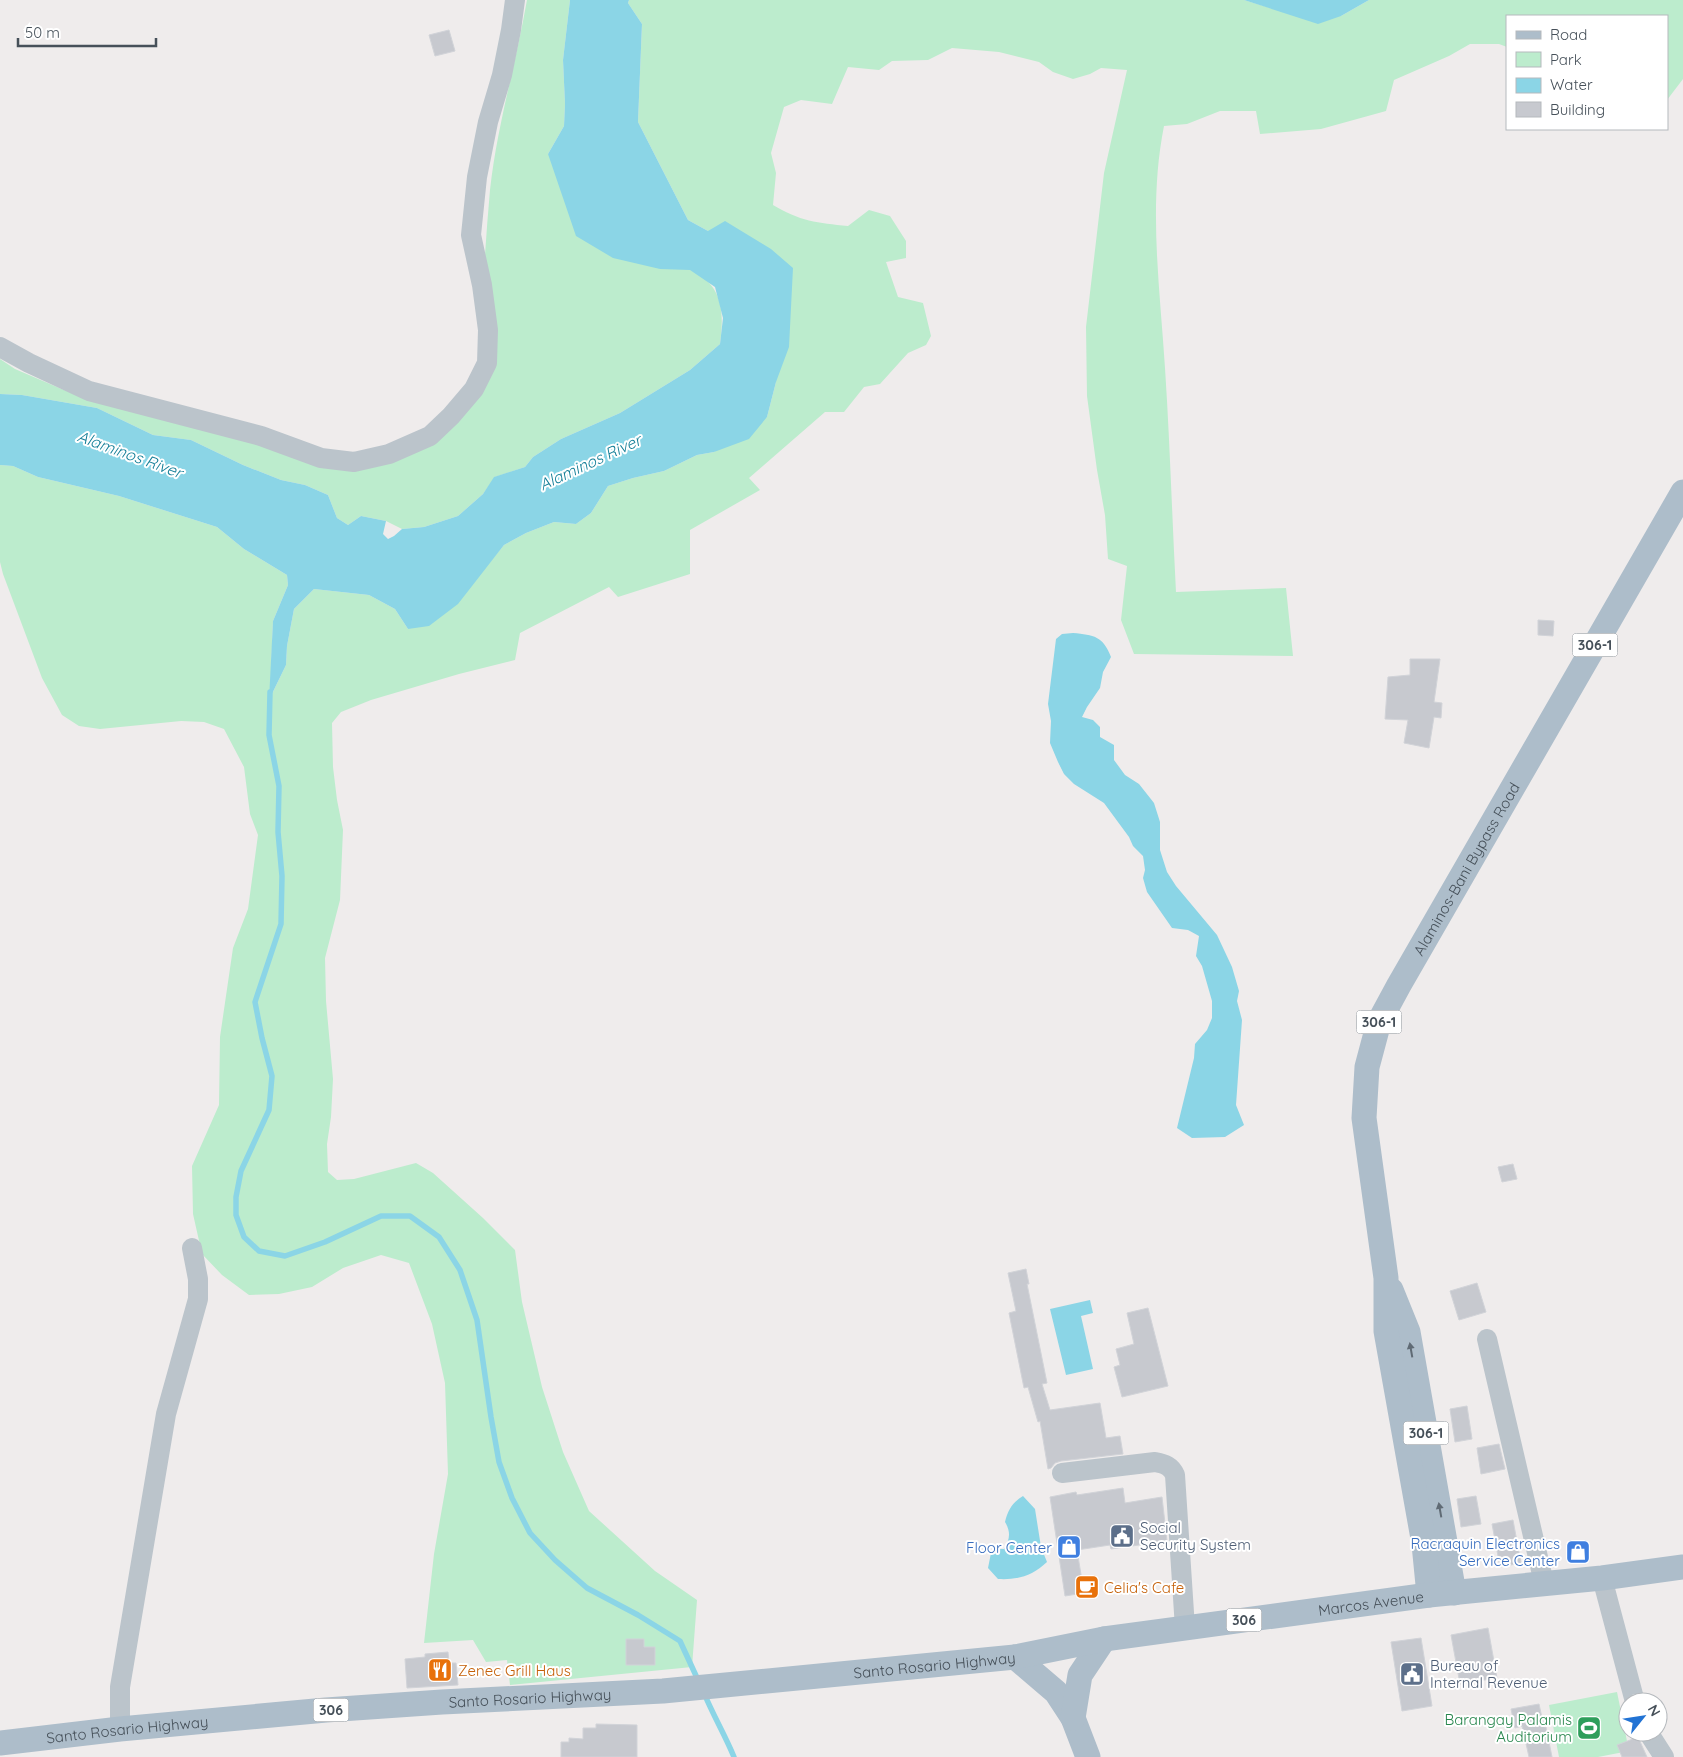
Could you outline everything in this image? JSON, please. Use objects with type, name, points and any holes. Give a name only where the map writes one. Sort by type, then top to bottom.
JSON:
[{"type":"main road","name":"Alaminos-Bani Bypass Road","points":[[1429,1595],[1424,1544],[1386,1331],[1386,1278],[1364,1118],[1367,1067],[1379,1022],[1506,797],[1683,492]]},
{"type":"main road","name":"Alaminos-Bani Bypass Road","points":[[1386,1278],[1408,1332],[1454,1593]]},
{"type":"main road","name":"Marcos Avenue","points":[[1059,1648],[1104,1639],[1429,1595],[1602,1578],[1683,1567]]},
{"type":"main road","points":[[1073,1718],[1080,1675],[1104,1639]]},
{"type":"main road","name":"Santo Rosario Highway","points":[[0,1743],[120,1729],[432,1702],[663,1691],[1015,1657],[1059,1648]]},
{"type":"main road","points":[[1056,1692],[1059,1648]]},
{"type":"main road","points":[[1059,1648],[1073,1718],[1088,1757]]},
{"type":"main road","points":[[1015,1657],[1056,1692],[1073,1718]]},
{"type":"street","points":[[0,347],[89,391],[261,436],[321,458],[354,462],[389,454],[430,436],[451,416],[474,389],[487,363],[488,330],[482,285],[471,235],[477,177],[488,122],[502,75],[515,0]]},
{"type":"street","points":[[120,1729],[120,1687],[166,1414],[198,1299],[198,1279],[192,1248]]},
{"type":"street","points":[[1486,1339],[1544,1583]]},
{"type":"street","points":[[1062,1473],[1155,1462],[1164,1463],[1173,1470],[1175,1475],[1185,1628]]},
{"type":"street","points":[[1602,1578],[1632,1692]]},
{"type":"street","points":[[1654,1742],[1664,1757]]},
{"type":"green space","points":[[527,0],[570,0],[563,60],[564,126],[548,154],[660,269],[680,268],[691,270],[710,284],[716,292],[722,322],[720,344],[690,370],[620,413],[561,439],[533,457],[525,467],[495,477],[483,494],[458,516],[424,527],[402,529],[386,521],[361,516],[348,525],[337,518],[328,495],[305,485],[281,480],[243,465],[191,440],[153,435],[97,408],[22,395],[0,394],[0,359],[15,369],[64,390],[283,450],[400,454],[477,391],[484,265],[493,166]]},
{"type":"green space","points":[[629,0],[1244,0],[1277,10],[1341,16],[1369,0],[1683,0],[1683,79],[1668,99],[1668,15],[1506,15],[1506,47],[1499,44],[1470,44],[1449,56],[1394,80],[1386,111],[1321,129],[1260,134],[1256,111],[1220,111],[1187,124],[1164,126],[1159,156],[1156,217],[1176,592],[1286,588],[1293,656],[1134,654],[1121,620],[1127,566],[1108,559],[1105,515],[1087,396],[1086,327],[1104,173],[1127,70],[1101,68],[1090,74],[1073,79],[1053,72],[1039,62],[999,52],[952,48],[928,60],[892,61],[879,70],[848,67],[832,104],[801,100],[784,107],[771,153],[776,173],[773,205],[791,215],[827,224],[848,226],[869,210],[890,216],[906,241],[906,258],[886,262],[898,297],[923,303],[931,336],[926,345],[908,353],[880,384],[864,387],[844,412],[825,412],[749,478],[760,490],[690,530],[690,574],[618,597],[609,587],[520,633],[515,660],[371,700],[341,712],[332,723],[333,767],[343,830],[340,900],[325,958],[326,1001],[333,1079],[331,1117],[327,1144],[328,1172],[337,1180],[354,1179],[416,1163],[433,1173],[515,1250],[522,1302],[542,1387],[563,1452],[589,1511],[655,1571],[697,1600],[692,1667],[510,1685],[507,1660],[486,1662],[473,1640],[424,1643],[434,1554],[448,1474],[445,1383],[432,1324],[409,1263],[381,1255],[343,1268],[312,1287],[279,1294],[249,1295],[222,1275],[202,1254],[193,1214],[192,1166],[219,1105],[220,1037],[233,948],[248,909],[258,835],[250,814],[244,767],[224,729],[204,722],[181,721],[100,729],[79,726],[62,715],[42,678],[0,562],[0,465],[13,466],[38,477],[119,496],[217,527],[244,549],[287,575],[288,585],[273,621],[270,698],[286,665],[287,646],[294,609],[314,589],[369,595],[395,609],[408,629],[481,573],[504,545],[526,533],[554,522],[576,524],[591,513],[608,486],[664,471],[697,455],[714,452],[767,417],[776,382],[708,231],[688,220],[638,122],[642,24],[628,3]]},
{"type":"green space","name":"Barangay Palamis Auditorium","points":[[1617,1692],[1618,1742],[1627,1742],[1629,1751],[1598,1757],[1559,1757],[1549,1705]]},
{"type":"water","name":"Alaminos River","points":[[570,0],[629,0],[628,3],[642,24],[638,122],[688,220],[708,231],[725,221],[771,249],[793,268],[789,347],[776,382],[767,417],[749,439],[714,452],[697,455],[664,471],[608,486],[591,513],[576,524],[554,522],[526,533],[504,545],[458,604],[429,626],[408,629],[395,609],[369,595],[314,589],[294,609],[287,646],[286,665],[269,700],[273,621],[288,585],[287,575],[244,549],[217,527],[119,496],[38,477],[13,466],[0,465],[0,394],[22,395],[97,408],[153,435],[191,440],[243,465],[281,480],[305,485],[328,495],[337,518],[348,525],[361,516],[386,521],[383,534],[388,539],[402,529],[424,527],[458,516],[483,494],[494,477],[525,467],[533,457],[561,439],[620,413],[690,370],[720,344],[723,318],[715,287],[690,270],[660,269],[613,258],[576,236],[548,154],[564,126],[563,60]]},
{"type":"water","points":[[1244,0],[1369,0],[1341,16],[1318,24]]},
{"type":"water","points":[[1073,633],[1097,638],[1105,645],[1111,657],[1103,672],[1100,688],[1082,717],[1093,720],[1100,727],[1100,737],[1114,745],[1114,760],[1125,775],[1139,784],[1154,803],[1160,822],[1160,850],[1167,872],[1176,886],[1217,935],[1232,967],[1239,991],[1237,1001],[1242,1020],[1236,1105],[1244,1125],[1225,1137],[1192,1138],[1177,1128],[1194,1058],[1195,1044],[1207,1030],[1212,1018],[1212,1001],[1202,966],[1196,956],[1199,936],[1188,930],[1172,928],[1147,892],[1143,878],[1145,870],[1143,856],[1133,846],[1129,837],[1104,803],[1074,784],[1064,774],[1050,743],[1051,721],[1048,704],[1056,639],[1062,634]]},
{"type":"water","points":[[1090,1300],[1093,1313],[1081,1316],[1093,1369],[1066,1375],[1050,1309]]},
{"type":"water","points":[[1023,1496],[1035,1509],[1041,1547],[1047,1562],[1030,1574],[1012,1579],[998,1579],[988,1568],[991,1553],[996,1549],[1004,1549],[1008,1542],[1008,1529],[1005,1522],[1013,1504]]},
{"type":"building","points":[[449,30],[455,51],[435,56],[429,35]]},
{"type":"building","points":[[1538,620],[1554,621],[1553,636],[1538,635]]},
{"type":"building","points":[[1410,659],[1440,659],[1434,702],[1442,703],[1441,718],[1434,717],[1429,748],[1404,743],[1408,720],[1385,719],[1388,677],[1410,675]]},
{"type":"building","points":[[1513,1164],[1517,1179],[1502,1182],[1498,1167]]},
{"type":"building","points":[[1026,1269],[1029,1284],[1027,1284],[1047,1383],[1042,1384],[1050,1410],[1100,1403],[1106,1438],[1120,1436],[1123,1454],[1061,1461],[1048,1469],[1040,1421],[1038,1422],[1028,1387],[1024,1388],[1009,1313],[1016,1311],[1008,1273]]},
{"type":"building","points":[[1477,1283],[1486,1312],[1459,1320],[1450,1291]]},
{"type":"building","points":[[1148,1308],[1168,1386],[1122,1397],[1114,1367],[1120,1365],[1116,1349],[1134,1344],[1127,1313]]},
{"type":"building","points":[[1467,1406],[1472,1439],[1455,1442],[1450,1409]]},
{"type":"building","points":[[1499,1444],[1505,1469],[1481,1474],[1477,1448]]},
{"type":"building","points":[[1123,1488],[1125,1503],[1162,1497],[1167,1541],[1111,1549],[1110,1545],[1077,1550],[1084,1593],[1065,1596],[1050,1497],[1076,1492],[1077,1495]]},
{"type":"building","points":[[1476,1496],[1481,1524],[1461,1527],[1457,1499]]},
{"type":"building","points":[[1513,1520],[1521,1563],[1500,1567],[1492,1524]]},
{"type":"building","points":[[1488,1628],[1497,1678],[1460,1684],[1451,1635]]},
{"type":"building","name":"Bureau of Internal Revenue","points":[[1421,1638],[1432,1706],[1402,1711],[1391,1642]]},
{"type":"building","points":[[626,1639],[644,1639],[644,1647],[655,1647],[655,1665],[626,1665]]},
{"type":"building","points":[[448,1652],[449,1663],[456,1663],[458,1685],[407,1688],[405,1659],[425,1657],[425,1654]]},
{"type":"building","points":[[1539,1704],[1552,1757],[1529,1757],[1522,1726],[1515,1728],[1511,1709]]},
{"type":"building","points":[[596,1724],[637,1725],[637,1757],[561,1757],[561,1742],[569,1742],[569,1738],[583,1739],[583,1728],[596,1728]]},
{"type":"building","points":[[1625,1742],[1640,1742],[1647,1757],[1622,1757],[1617,1745]]},
{"type":"waterway","points":[[270,692],[269,735],[279,786],[278,832],[282,876],[281,924],[255,1002],[272,1076],[269,1110],[241,1171],[236,1197],[236,1215],[244,1237],[259,1251],[285,1256],[325,1242],[381,1216],[410,1216],[439,1237],[460,1270],[477,1320],[499,1462],[512,1498],[530,1533],[555,1560],[587,1588],[638,1615],[680,1641],[698,1680]]},
{"type":"waterway","points":[[704,1693],[734,1757]]},
{"type":"place","name":"Social Security System","points":[[1122,1536]]},
{"type":"place","name":"Floor Center","points":[[1069,1547]]},
{"type":"place","name":"Racraquin Electronics Service Center","points":[[1578,1552]]},
{"type":"place","name":"Celia's Cafe","points":[[1087,1587]]},
{"type":"place","name":"Zenec Grill Haus","points":[[440,1670]]},
{"type":"place","name":"Bureau of Internal Revenue","points":[[1412,1674]]},
{"type":"place","name":"Barangay Palamis Auditorium","points":[[1589,1728]]}]
